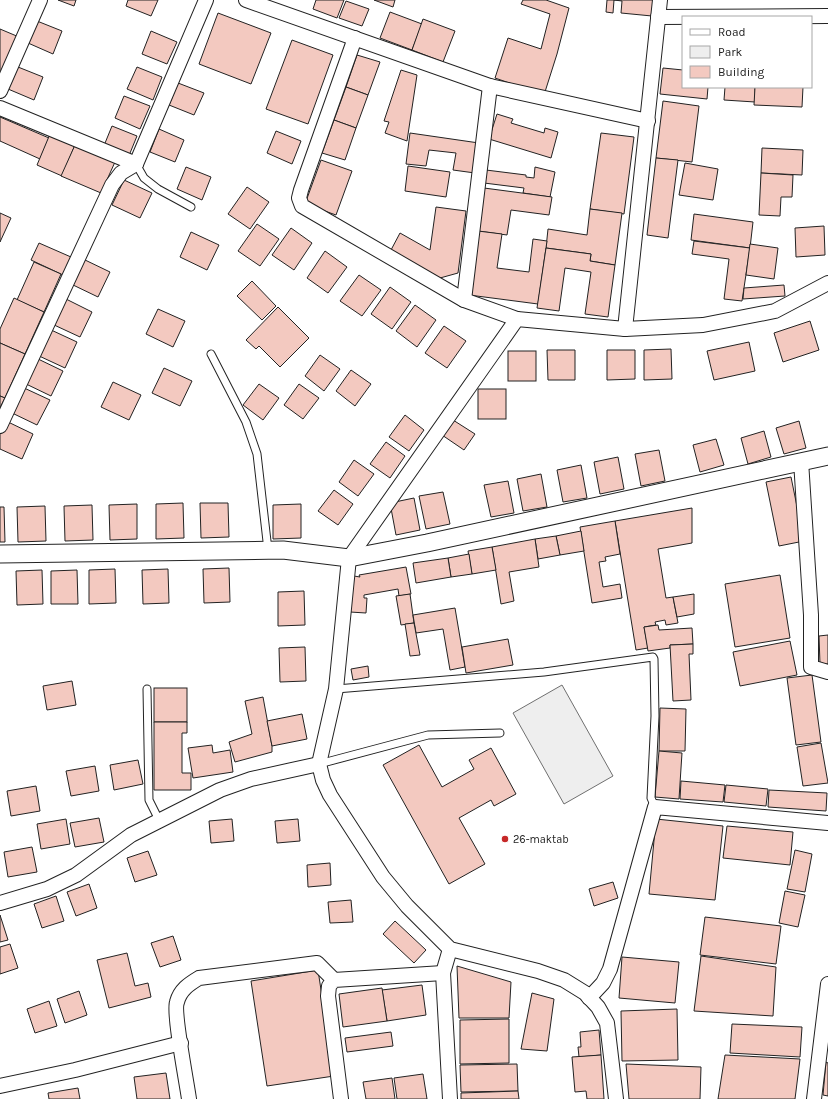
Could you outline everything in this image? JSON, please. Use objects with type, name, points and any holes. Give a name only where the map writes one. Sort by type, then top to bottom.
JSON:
[{"type":"street","points":[[0,91],[40,0]]},
{"type":"street","points":[[0,426],[112,186],[121,173],[136,164],[206,0]]},
{"type":"street","points":[[246,0],[490,86],[648,121]]},
{"type":"street","points":[[625,329],[660,0]]},
{"type":"street","points":[[812,16],[828,16]]},
{"type":"street","points":[[658,17],[682,17]]},
{"type":"street","points":[[355,38],[301,190],[299,198],[302,206],[464,300],[517,319],[625,329],[703,325],[775,311],[828,283]]},
{"type":"street","points":[[464,300],[490,86]]},
{"type":"street","points":[[0,108],[136,164]]},
{"type":"street","points":[[517,319],[349,558],[336,689],[319,764],[323,780],[330,795],[383,877],[407,906],[450,949],[538,971],[564,980],[589,998],[598,1007],[607,1023],[616,1099]]},
{"type":"street","points":[[0,554],[283,550],[349,558],[427,543],[828,456]]},
{"type":"street","points":[[801,461],[811,615],[811,667],[828,672]]},
{"type":"street","points":[[0,902],[47,889],[76,875],[130,834],[214,793],[251,779],[319,764]]},
{"type":"street","points":[[589,998],[603,983],[610,969],[655,807],[828,823]]},
{"type":"street","points":[[450,949],[443,973],[450,1099]]},
{"type":"street","points":[[189,1099],[176,1004],[185,988],[199,978],[317,963],[334,980]]},
{"type":"street","points":[[341,1099],[328,996],[329,986],[334,980],[443,973]]},
{"type":"street","points":[[814,1099],[828,984]]},
{"type":"street","points":[[0,1086],[75,1070],[181,1043]]},
{"type":"lane","points":[[136,164],[144,178],[158,189],[191,207]]},
{"type":"lane","points":[[211,354],[246,422],[257,454],[268,550]]},
{"type":"lane","points":[[336,689],[544,672],[653,657],[655,716],[651,798],[655,807]]},
{"type":"lane","points":[[147,689],[149,800],[159,820]]},
{"type":"lane","points":[[319,764],[428,735],[500,733]]},
{"type":"green space","points":[[562,685],[613,776],[564,804],[513,713]]},
{"type":"building","points":[[58,0],[76,0],[74,6]]},
{"type":"building","points":[[128,0],[158,0],[151,16],[126,6]]},
{"type":"building","points":[[316,0],[344,0],[337,18],[313,9]]},
{"type":"building","points":[[374,0],[395,0],[393,7]]},
{"type":"building","points":[[523,0],[546,0],[569,8],[544,95],[495,78],[508,38],[541,49],[550,14],[521,4]]},
{"type":"building","points":[[607,0],[614,0],[613,13],[606,12]]},
{"type":"building","points":[[614,0],[653,0],[652,16],[621,13],[622,1]]},
{"type":"building","points":[[346,1],[369,9],[362,26],[339,18]]},
{"type":"building","points":[[390,12],[422,24],[412,50],[380,38]]},
{"type":"building","points":[[218,13],[271,33],[251,84],[199,64]]},
{"type":"building","points":[[423,19],[455,31],[443,62],[412,50]]},
{"type":"building","points":[[37,21],[62,31],[53,54],[28,43]]},
{"type":"building","points":[[0,29],[19,37],[0,81]]},
{"type":"building","points":[[151,31],[177,42],[167,64],[142,54]]},
{"type":"building","points":[[292,40],[333,55],[308,124],[266,109]]},
{"type":"building","points":[[357,55],[380,62],[368,95],[346,87]]},
{"type":"building","points":[[18,67],[43,77],[34,100],[8,89]]},
{"type":"building","points":[[137,67],[162,77],[153,100],[127,89]]},
{"type":"building","points":[[663,68],[682,70],[682,88],[708,88],[707,99],[660,94]]},
{"type":"building","points":[[401,70],[417,75],[407,141],[385,133],[389,122],[384,121]]},
{"type":"building","points":[[178,83],[204,93],[194,115],[169,105]]},
{"type":"building","points":[[346,87],[368,95],[356,128],[334,120]]},
{"type":"building","points":[[725,88],[755,88],[755,102],[724,100]]},
{"type":"building","points":[[755,88],[803,88],[802,107],[754,105]]},
{"type":"building","points":[[124,96],[150,106],[140,129],[115,118]]},
{"type":"building","points":[[663,101],[699,106],[692,162],[656,158]]},
{"type":"building","points":[[497,114],[513,119],[511,123],[544,133],[545,128],[558,132],[551,158],[489,139]]},
{"type":"building","points":[[0,117],[49,138],[40,159],[0,141]]},
{"type":"building","points":[[334,120],[356,128],[345,160],[322,153]]},
{"type":"building","points":[[112,126],[137,136],[128,158],[103,148]]},
{"type":"building","points":[[159,129],[184,140],[175,162],[150,152]]},
{"type":"building","points":[[276,131],[301,141],[292,164],[267,153]]},
{"type":"building","points":[[410,133],[479,143],[475,173],[453,170],[456,153],[429,150],[426,166],[406,164]]},
{"type":"building","points":[[601,133],[634,137],[624,214],[590,209]]},
{"type":"building","points":[[50,134],[75,145],[62,176],[37,165]]},
{"type":"building","points":[[75,145],[115,162],[101,193],[61,176]]},
{"type":"building","points":[[762,148],[803,150],[802,175],[761,173]]},
{"type":"building","points":[[656,158],[678,160],[668,238],[647,235]]},
{"type":"building","points":[[321,160],[352,171],[336,215],[305,204]]},
{"type":"building","points":[[685,163],[718,169],[713,200],[679,195]]},
{"type":"building","points":[[408,166],[450,172],[446,197],[405,191]]},
{"type":"building","points":[[186,167],[211,177],[202,200],[177,189]]},
{"type":"building","points":[[535,167],[555,172],[550,197],[523,193],[524,188],[484,183],[486,170],[526,175],[526,177],[534,178]]},
{"type":"building","points":[[761,173],[793,175],[792,197],[781,197],[780,216],[759,215]]},
{"type":"building","points":[[124,180],[152,193],[140,218],[112,205]]},
{"type":"building","points":[[247,187],[269,202],[250,229],[228,214]]},
{"type":"building","points":[[484,188],[552,197],[549,215],[511,210],[507,235],[478,231]]},
{"type":"building","points":[[436,207],[466,211],[458,273],[440,278],[391,250],[400,233],[430,250]]},
{"type":"building","points":[[590,209],[622,213],[615,265],[590,261],[591,254],[546,248],[548,229],[587,235]]},
{"type":"building","points":[[0,213],[11,218],[0,242]]},
{"type":"building","points":[[694,214],[753,222],[750,248],[691,240]]},
{"type":"building","points":[[257,224],[279,239],[260,266],[238,251]]},
{"type":"building","points":[[824,226],[825,255],[796,257],[795,228]]},
{"type":"building","points":[[291,228],[312,243],[294,270],[272,255]]},
{"type":"building","points":[[478,231],[502,234],[497,268],[529,272],[533,239],[547,241],[538,304],[469,295]]},
{"type":"building","points":[[191,232],[219,245],[207,270],[180,257]]},
{"type":"building","points":[[694,241],[750,248],[742,301],[724,299],[729,259],[692,254]]},
{"type":"building","points":[[39,243],[71,257],[63,275],[31,260]]},
{"type":"building","points":[[750,244],[778,248],[774,279],[746,275]]},
{"type":"building","points":[[546,248],[591,254],[590,261],[615,265],[608,317],[585,314],[591,272],[565,268],[559,311],[537,308]]},
{"type":"building","points":[[325,251],[347,267],[328,293],[307,278]]},
{"type":"building","points":[[83,259],[110,272],[98,297],[71,284]]},
{"type":"building","points":[[34,262],[61,274],[44,312],[17,300]]},
{"type":"building","points":[[359,275],[381,290],[362,316],[340,301]]},
{"type":"building","points":[[252,281],[276,306],[262,320],[237,296]]},
{"type":"building","points":[[784,285],[785,296],[743,299],[744,288]]},
{"type":"building","points":[[390,287],[411,302],[392,329],[371,314]]},
{"type":"building","points":[[14,298],[44,312],[25,354],[0,343],[0,329]]},
{"type":"building","points":[[64,298],[92,312],[80,337],[52,324]]},
{"type":"building","points":[[415,305],[436,320],[417,347],[396,331]]},
{"type":"building","points":[[278,307],[309,338],[280,367],[259,346],[256,349],[246,340]]},
{"type":"building","points":[[158,309],[185,321],[173,347],[146,334]]},
{"type":"building","points":[[810,321],[819,350],[783,362],[774,333]]},
{"type":"building","points":[[444,326],[466,341],[447,368],[425,353]]},
{"type":"building","points":[[49,329],[77,342],[65,368],[37,355]]},
{"type":"building","points":[[749,342],[755,371],[714,380],[707,351]]},
{"type":"building","points":[[0,343],[25,354],[5,398],[0,396]]},
{"type":"building","points":[[671,349],[672,379],[644,380],[644,350]]},
{"type":"building","points":[[547,350],[575,350],[575,380],[548,380]]},
{"type":"building","points":[[607,350],[635,350],[635,379],[607,380]]},
{"type":"building","points":[[508,351],[536,351],[536,381],[508,381]]},
{"type":"building","points":[[320,355],[340,369],[324,391],[305,376]]},
{"type":"building","points":[[36,358],[63,371],[51,396],[24,383]]},
{"type":"building","points":[[164,368],[192,381],[180,406],[152,393]]},
{"type":"building","points":[[351,370],[371,384],[355,406],[336,391]]},
{"type":"building","points":[[113,382],[141,395],[129,420],[101,407]]},
{"type":"building","points":[[259,384],[279,398],[263,420],[243,405]]},
{"type":"building","points":[[299,384],[319,398],[303,419],[284,405]]},
{"type":"building","points":[[22,387],[50,400],[37,425],[10,412]]},
{"type":"building","points":[[478,389],[506,389],[506,419],[478,419]]},
{"type":"building","points":[[0,396],[5,398],[0,408]]},
{"type":"building","points":[[405,415],[424,430],[409,451],[389,437]]},
{"type":"building","points":[[453,420],[475,434],[464,450],[442,435]]},
{"type":"building","points":[[6,421],[33,434],[22,459],[0,449],[0,433]]},
{"type":"building","points":[[799,421],[806,448],[784,454],[776,428]]},
{"type":"building","points":[[764,431],[771,457],[748,464],[741,438]]},
{"type":"building","points":[[716,439],[724,465],[700,472],[693,445]]},
{"type":"building","points":[[386,442],[405,456],[390,478],[370,464]]},
{"type":"building","points":[[659,450],[665,481],[641,486],[635,454]]},
{"type":"building","points":[[618,457],[624,489],[600,494],[594,462]]},
{"type":"building","points":[[354,460],[374,474],[358,496],[339,482]]},
{"type":"building","points":[[581,465],[587,498],[563,502],[557,470]]},
{"type":"building","points":[[541,474],[547,507],[523,511],[517,479]]},
{"type":"building","points":[[791,477],[804,541],[779,546],[766,482]]},
{"type":"building","points":[[508,481],[514,513],[491,517],[484,485]]},
{"type":"building","points":[[334,490],[353,504],[338,525],[318,511]]},
{"type":"building","points":[[443,492],[450,524],[426,529],[419,496]]},
{"type":"building","points":[[414,498],[420,530],[396,535],[390,503]]},
{"type":"building","points":[[183,503],[184,538],[156,539],[156,504]]},
{"type":"building","points":[[200,503],[228,503],[229,537],[201,538]]},
{"type":"building","points":[[137,504],[137,539],[110,540],[109,505]]},
{"type":"building","points":[[301,504],[301,538],[273,539],[273,505]]},
{"type":"building","points":[[92,505],[93,540],[65,541],[64,506]]},
{"type":"building","points":[[45,506],[46,541],[18,542],[17,507]]},
{"type":"building","points":[[0,507],[4,507],[5,542],[0,542]]},
{"type":"building","points":[[692,508],[692,543],[658,549],[666,598],[673,597],[678,623],[666,625],[665,620],[655,622],[656,625],[644,627],[648,648],[636,650],[615,521]]},
{"type":"building","points":[[615,521],[620,554],[605,557],[606,561],[599,562],[603,587],[620,584],[622,598],[592,603],[580,527]]},
{"type":"building","points":[[581,531],[584,551],[560,555],[556,536]]},
{"type":"building","points":[[556,536],[560,555],[538,559],[535,539]]},
{"type":"building","points":[[535,539],[539,567],[509,572],[514,601],[501,604],[492,547]]},
{"type":"building","points":[[492,547],[496,570],[472,574],[468,551]]},
{"type":"building","points":[[469,554],[472,574],[451,577],[448,558]]},
{"type":"building","points":[[448,558],[451,577],[416,583],[413,563]]},
{"type":"building","points":[[406,567],[411,594],[399,596],[398,589],[364,595],[364,598],[367,598],[366,613],[350,612],[354,576],[360,577],[359,575]]},
{"type":"building","points":[[229,568],[230,602],[204,603],[203,569]]},
{"type":"building","points":[[115,569],[116,603],[89,604],[89,570]]},
{"type":"building","points":[[168,569],[169,603],[143,604],[142,570]]},
{"type":"building","points":[[42,570],[43,604],[17,605],[16,571]]},
{"type":"building","points":[[77,570],[78,604],[51,604],[51,571]]},
{"type":"building","points":[[780,575],[790,638],[735,647],[725,584]]},
{"type":"building","points":[[304,591],[305,625],[278,626],[278,592]]},
{"type":"building","points":[[410,594],[414,623],[401,625],[396,596]]},
{"type":"building","points":[[694,594],[694,614],[677,617],[673,597]]},
{"type":"building","points":[[455,608],[465,667],[450,670],[443,629],[416,633],[413,615]]},
{"type":"building","points":[[414,623],[420,655],[410,656],[405,624]]},
{"type":"building","points":[[658,625],[659,630],[692,628],[693,644],[670,645],[670,648],[648,651],[644,627]]},
{"type":"building","points":[[828,635],[828,664],[820,664],[819,636]]},
{"type":"building","points":[[508,639],[513,665],[466,673],[462,647]]},
{"type":"building","points":[[790,641],[797,675],[740,686],[733,652]]},
{"type":"building","points":[[693,644],[693,654],[689,654],[691,700],[673,701],[670,645]]},
{"type":"building","points":[[305,647],[306,681],[280,682],[279,648]]},
{"type":"building","points":[[368,666],[369,677],[353,680],[351,669]]},
{"type":"building","points":[[812,675],[821,742],[796,745],[787,678]]},
{"type":"building","points":[[72,681],[76,705],[47,710],[43,686]]},
{"type":"building","points":[[154,688],[187,688],[187,722],[154,722]]},
{"type":"building","points":[[263,697],[272,752],[235,762],[229,742],[252,734],[245,701]]},
{"type":"building","points":[[660,708],[686,709],[685,751],[659,751]]},
{"type":"building","points":[[302,714],[307,739],[272,746],[267,721]]},
{"type":"building","points":[[154,722],[187,722],[187,733],[182,733],[182,773],[191,773],[191,790],[154,790]]},
{"type":"building","points":[[821,743],[828,783],[803,786],[797,747]]},
{"type":"building","points":[[212,745],[213,753],[230,750],[233,772],[193,778],[188,748]]},
{"type":"building","points":[[419,745],[442,787],[474,769],[469,760],[491,748],[516,794],[494,806],[491,800],[459,818],[485,864],[449,884],[383,765]]},
{"type":"building","points":[[659,751],[682,753],[679,799],[655,797]]},
{"type":"building","points":[[138,760],[143,784],[114,790],[110,765]]},
{"type":"building","points":[[95,766],[99,791],[71,796],[66,771]]},
{"type":"building","points":[[681,781],[725,785],[723,802],[680,799]]},
{"type":"building","points":[[726,785],[768,789],[766,806],[724,802]]},
{"type":"building","points":[[36,786],[40,811],[11,816],[7,791]]},
{"type":"building","points":[[769,790],[827,793],[826,811],[768,807]]},
{"type":"building","points":[[99,818],[104,842],[75,847],[70,823]]},
{"type":"building","points":[[66,819],[70,844],[41,849],[37,824]]},
{"type":"building","points":[[232,819],[234,841],[211,843],[209,821]]},
{"type":"building","points":[[298,819],[300,841],[277,843],[275,821]]},
{"type":"building","points":[[656,819],[723,826],[715,900],[649,894]]},
{"type":"building","points":[[727,826],[793,832],[790,865],[723,858]]},
{"type":"building","points":[[32,847],[37,872],[8,877],[4,852]]},
{"type":"building","points":[[795,850],[812,854],[805,892],[787,889]]},
{"type":"building","points":[[148,851],[157,875],[135,882],[127,858]]},
{"type":"building","points":[[330,863],[331,885],[308,887],[307,865]]},
{"type":"building","points":[[613,882],[618,898],[594,906],[589,889]]},
{"type":"building","points":[[89,884],[97,908],[76,916],[67,892]]},
{"type":"building","points":[[785,891],[805,895],[798,927],[779,923]]},
{"type":"building","points":[[56,896],[64,921],[42,928],[34,904]]},
{"type":"building","points":[[351,900],[353,922],[330,923],[328,902]]},
{"type":"building","points":[[0,915],[8,940],[0,942]]},
{"type":"building","points":[[705,917],[781,926],[776,964],[700,955]]},
{"type":"building","points":[[395,921],[426,950],[414,963],[383,934]]},
{"type":"building","points":[[173,936],[181,960],[160,967],[151,943]]},
{"type":"building","points":[[10,944],[18,968],[0,974],[0,947]]},
{"type":"building","points":[[127,953],[135,986],[148,983],[151,997],[109,1008],[97,960]]},
{"type":"building","points":[[701,956],[776,967],[773,1016],[694,1011]]},
{"type":"building","points":[[622,957],[679,962],[675,1003],[619,998]]},
{"type":"building","points":[[457,966],[511,982],[509,1018],[459,1018]]},
{"type":"building","points":[[318,970],[334,1076],[267,1086],[251,981]]},
{"type":"building","points":[[422,985],[426,1015],[387,1021],[382,990]]},
{"type":"building","points":[[382,988],[387,1021],[343,1027],[339,994]]},
{"type":"building","points":[[79,991],[87,1015],[65,1023],[57,999]]},
{"type":"building","points":[[532,993],[554,999],[547,1051],[521,1049]]},
{"type":"building","points":[[49,1001],[57,1026],[35,1033],[27,1009]]},
{"type":"building","points":[[677,1009],[678,1060],[622,1061],[621,1011]]},
{"type":"building","points":[[509,1019],[509,1063],[460,1064],[460,1020]]},
{"type":"building","points":[[732,1024],[802,1027],[800,1057],[730,1053]]},
{"type":"building","points":[[599,1030],[601,1055],[579,1057],[578,1047],[581,1047],[580,1032]]},
{"type":"building","points":[[391,1032],[393,1046],[347,1052],[345,1038]]},
{"type":"building","points":[[601,1055],[604,1099],[587,1099],[586,1091],[575,1092],[572,1057]]},
{"type":"building","points":[[725,1055],[800,1059],[795,1099],[718,1099]]},
{"type":"building","points":[[826,1062],[828,1063],[828,1096],[823,1095]]},
{"type":"building","points":[[517,1064],[518,1091],[461,1092],[460,1065]]},
{"type":"building","points":[[626,1064],[701,1067],[700,1099],[629,1099]]},
{"type":"building","points":[[166,1073],[170,1099],[137,1099],[134,1077]]},
{"type":"building","points":[[423,1074],[427,1099],[397,1099],[394,1078]]},
{"type":"building","points":[[392,1078],[395,1099],[366,1099],[363,1082]]},
{"type":"building","points":[[78,1088],[80,1099],[49,1099],[48,1093]]},
{"type":"building","points":[[518,1091],[519,1099],[461,1099],[461,1093]]},
{"type":"place","name":"26-maktab","points":[[505,839]]}]
